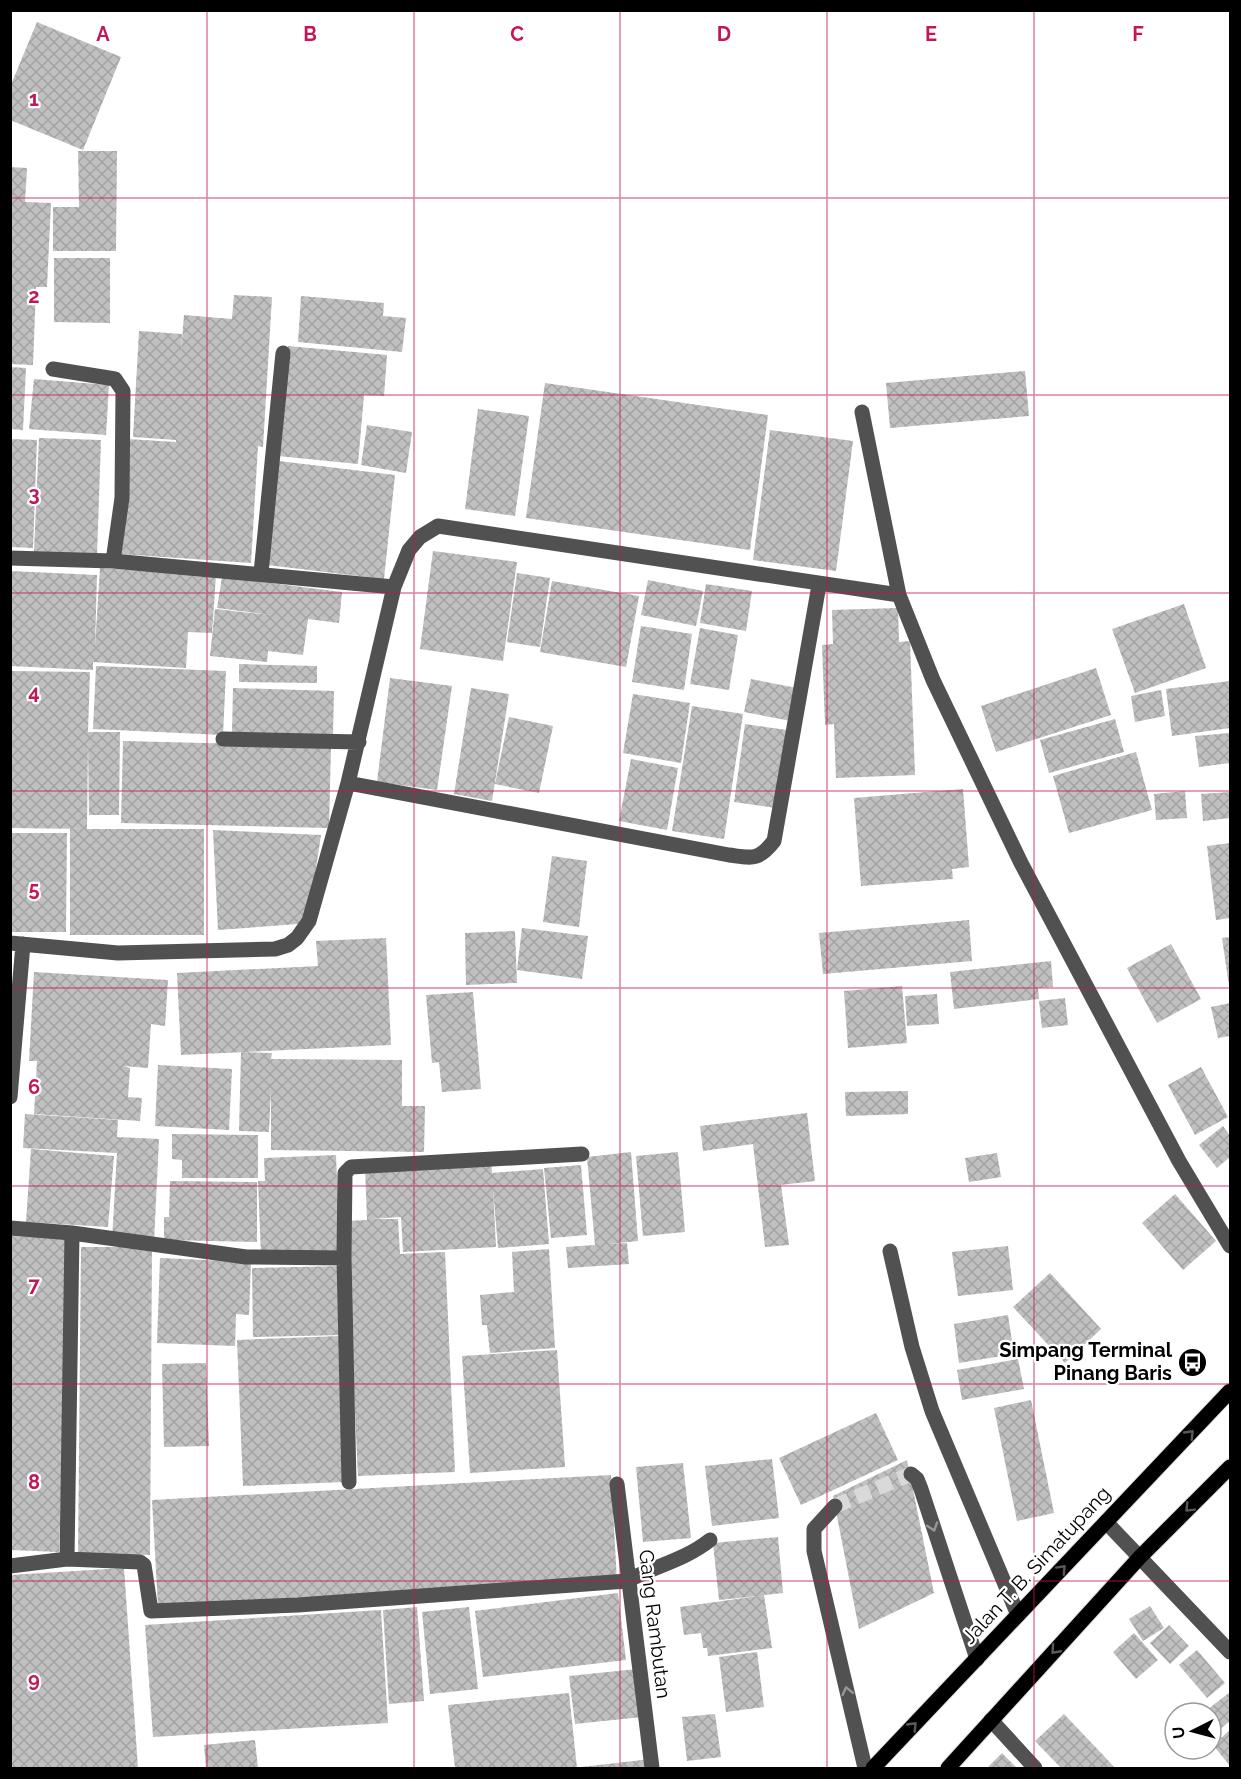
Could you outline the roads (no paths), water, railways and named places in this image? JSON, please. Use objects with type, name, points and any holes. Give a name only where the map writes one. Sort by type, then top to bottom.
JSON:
[{"type":"main road","name":"Jalan T. B. Simatupang","points":[[873,1768],[1230,1391]]},
{"type":"main road","points":[[948,1768],[1140,1557],[1230,1467]]},
{"type":"street","points":[[261,573],[283,353]]},
{"type":"street","points":[[53,369],[116,379],[123,391],[122,498],[113,561]]},
{"type":"street","points":[[862,412],[899,595],[933,680],[1021,863],[1179,1161],[1230,1246]]},
{"type":"street","points":[[10,1097],[17,944],[118,953],[259,951],[288,945],[297,938],[309,921],[348,783],[393,587],[409,550],[420,537],[438,526],[819,585],[899,595]]},
{"type":"street","points":[[10,558],[113,561],[393,587]]},
{"type":"street","points":[[348,783],[729,855],[754,858],[763,855],[774,841],[819,585]]},
{"type":"street","points":[[223,739],[359,742]]},
{"type":"street","points":[[349,1482],[344,1258],[345,1173],[351,1167],[582,1154]]},
{"type":"street","points":[[10,1228],[72,1233],[246,1257],[344,1258]]},
{"type":"street","points":[[67,1559],[72,1233]]},
{"type":"street","points":[[890,1251],[912,1347],[932,1411],[1018,1615]]},
{"type":"street","points":[[911,1474],[917,1479],[921,1489],[977,1659]]},
{"type":"street","name":"Gang Rambutan","points":[[617,1484],[627,1581],[652,1768]]},
{"type":"street","points":[[835,1506],[814,1529],[814,1551],[865,1768]]},
{"type":"street","points":[[1106,1522],[1230,1652]]},
{"type":"street","points":[[10,1566],[67,1559],[140,1562],[144,1565],[151,1611],[298,1605],[627,1581],[692,1554],[710,1540]]},
{"type":"street","points":[[991,1720],[1035,1768]]},
{"type":"tunnel","points":[[835,1506],[911,1474]]},
{"type":"place","name":"Simpang Terminal Pinang Baris","points":[[1193,1362]]}]
